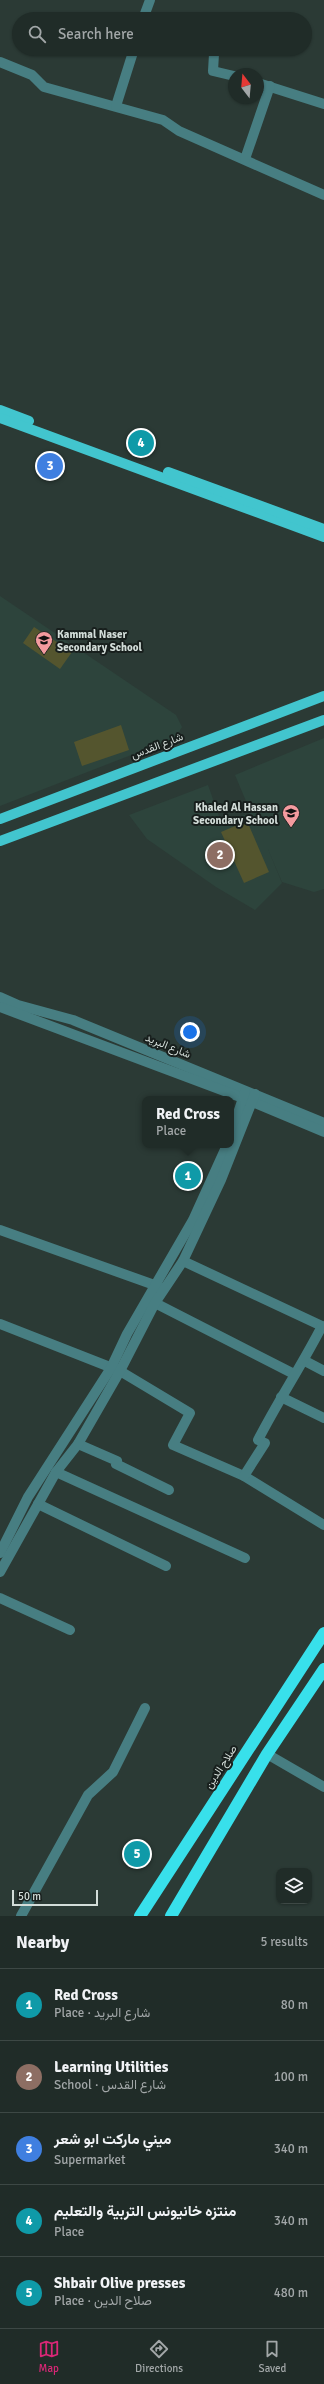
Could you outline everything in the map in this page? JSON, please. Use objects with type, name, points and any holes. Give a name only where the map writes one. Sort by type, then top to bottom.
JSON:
[{"type":"highway","name":"صلاح الدين","points":[[140,1916],[324,1633]]},
{"type":"highway","points":[[171,1916],[267,1754],[324,1669]]},
{"type":"main road","points":[[0,410],[324,529]]},
{"type":"main road","points":[[0,418],[324,537]]},
{"type":"main road","name":"شارع القدس","points":[[0,819],[324,696]]},
{"type":"main road","points":[[0,841],[324,720]]},
{"type":"street","points":[[146,12],[150,0]]},
{"type":"street","points":[[116,106],[132,56]]},
{"type":"street","points":[[214,56],[213,71],[228,75]]},
{"type":"street","points":[[0,62],[32,75],[44,87],[163,120],[179,131],[324,195]]},
{"type":"street","points":[[264,84],[324,104]]},
{"type":"street","points":[[245,159],[270,86]]},
{"type":"street","name":"شارع البريد","points":[[0,997],[18,1004],[73,1020],[249,1096],[324,1132]]},
{"type":"street","name":"شارع البريد","points":[[0,1007],[324,1123]]},
{"type":"street","points":[[234,1128],[249,1096]]},
{"type":"street","points":[[234,1141],[249,1096]]},
{"type":"street","points":[[0,1572],[2,1558],[28,1497],[116,1370],[154,1285],[193,1220],[226,1148]]},
{"type":"street","points":[[2,1558],[38,1504],[56,1472],[78,1444],[116,1370],[155,1303],[183,1261],[221,1180],[232,1148]]},
{"type":"street","points":[[0,1230],[165,1290]]},
{"type":"street","points":[[183,1261],[323,1327],[305,1361],[294,1374],[281,1396],[258,1440],[265,1443],[244,1476]]},
{"type":"street","points":[[155,1303],[294,1374]]},
{"type":"street","points":[[0,1324],[116,1370],[190,1413],[173,1445],[244,1476],[324,1525]]},
{"type":"street","points":[[305,1361],[324,1371]]},
{"type":"street","points":[[281,1396],[324,1418]]},
{"type":"street","points":[[78,1444],[117,1462],[116,1464],[169,1490]]},
{"type":"street","points":[[56,1472],[245,1558]]},
{"type":"street","points":[[38,1504],[166,1566]]},
{"type":"street","points":[[0,1598],[70,1630]]},
{"type":"street","points":[[21,1916],[88,1795],[112,1772],[145,1708]]},
{"type":"street","points":[[267,1754],[324,1787]]},
{"type":"shaded area","name":"Kammal Naser Secondary School","points":[[0,596],[176,715],[182,727],[175,738],[0,806]]},
{"type":"shaded area","points":[[324,738],[324,889],[314,892],[282,882],[267,847],[282,883],[255,910],[216,887],[147,839],[129,815],[208,785],[221,822],[251,813],[235,775]]},
{"type":"green space","points":[[34,627],[72,652],[60,669],[23,643]]},
{"type":"green space","points":[[121,725],[129,750],[82,766],[74,742]]},
{"type":"green space","points":[[247,821],[269,872],[244,883],[221,832]]},
{"type":"place","name":"منتزه خانيونس التربية والتعليم","points":[[141,443]]},
{"type":"place","name":"ميني ماركت ابو شعر","points":[[50,466]]},
{"type":"place","name":"Kammal Naser Secondary School","points":[[44,655]]},
{"type":"place","name":"Khaled Al Hassan Secondary School","points":[[291,828]]},
{"type":"place","name":"Learning Utilities","points":[[220,855]]},
{"type":"place","name":"Red Cross","points":[[188,1176]]},
{"type":"place","name":"Shbair Olive presses","points":[[137,1854]]}]
